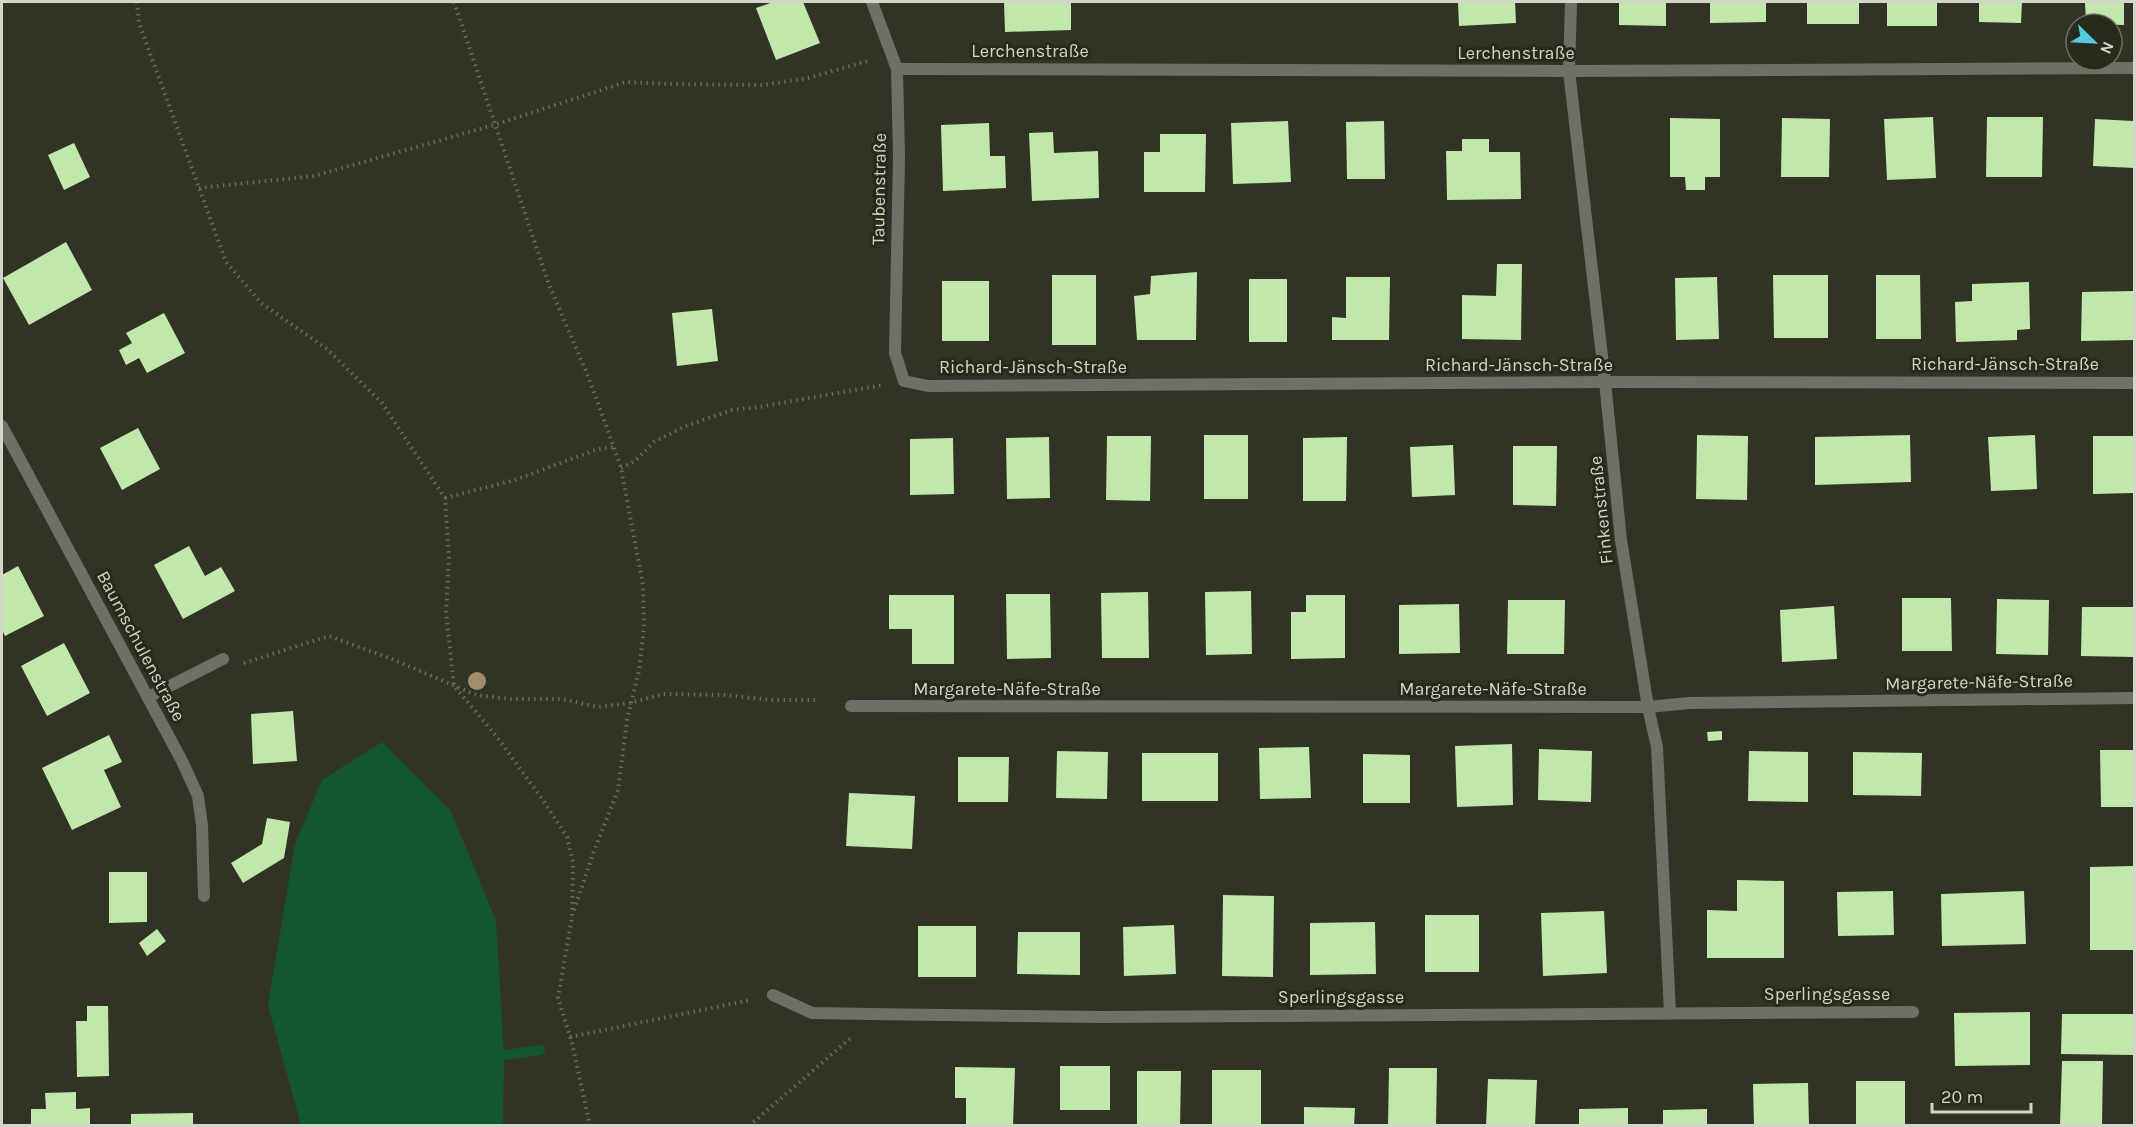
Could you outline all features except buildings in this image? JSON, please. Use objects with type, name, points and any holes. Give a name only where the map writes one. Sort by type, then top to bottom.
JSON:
[{"type":"street","name":"Taubenstraße","points":[[872,2],[897,69],[899,157],[895,353],[904,381]]},
{"type":"street","name":"Finkenstraße","points":[[1571,2],[1569,71],[1621,540],[1648,707],[1658,747],[1670,1013]]},
{"type":"street","name":"Lerchenstraße","points":[[897,69],[1569,71],[2134,68]]},
{"type":"street","name":"Richard-Jänsch-Straße","points":[[904,381],[928,386],[1605,382],[2134,383]]},
{"type":"street","name":"Baumschulenstraße","points":[[2,426],[182,760],[198,796],[202,825],[204,896]]},
{"type":"street","points":[[148,697],[223,659]]},
{"type":"street","name":"Margarete-Näfe-Straße","points":[[851,706],[1648,707],[1689,703],[2134,698]]},
{"type":"street","name":"Sperlingsgasse","points":[[773,995],[812,1012],[870,1014],[1114,1017],[1913,1012]]},
{"type":"path","points":[[137,2],[139,24],[226,262],[261,303],[327,349],[382,404],[445,498],[449,558],[446,613],[454,686],[497,737],[567,837],[573,862],[572,917]]},
{"type":"path","points":[[454,2],[549,285],[586,371],[621,468],[643,585],[644,628],[639,670],[627,720],[618,790],[572,917],[558,998],[570,1037],[590,1125]]},
{"type":"path","points":[[199,188],[314,176],[494,125],[626,82],[763,85],[808,78],[891,54]]},
{"type":"path","points":[[621,468],[635,461],[654,442],[686,426],[732,410],[904,381]]},
{"type":"path","points":[[445,498],[515,480],[598,449],[614,447]]},
{"type":"path","points":[[223,659],[231,664],[248,663],[311,640],[329,636],[392,659],[476,695],[488,697],[562,699],[598,707],[630,703],[663,694],[818,700]]},
{"type":"path","points":[[570,1037],[773,995]]},
{"type":"path","points":[[749,1125],[850,1041],[870,1014]]},
{"type":"shaded area","points":[[382,742],[451,811],[496,921],[504,1055],[503,1125],[301,1125],[268,1005],[295,844],[322,780]]},
{"type":"waterway","points":[[504,1055],[540,1050]]}]
